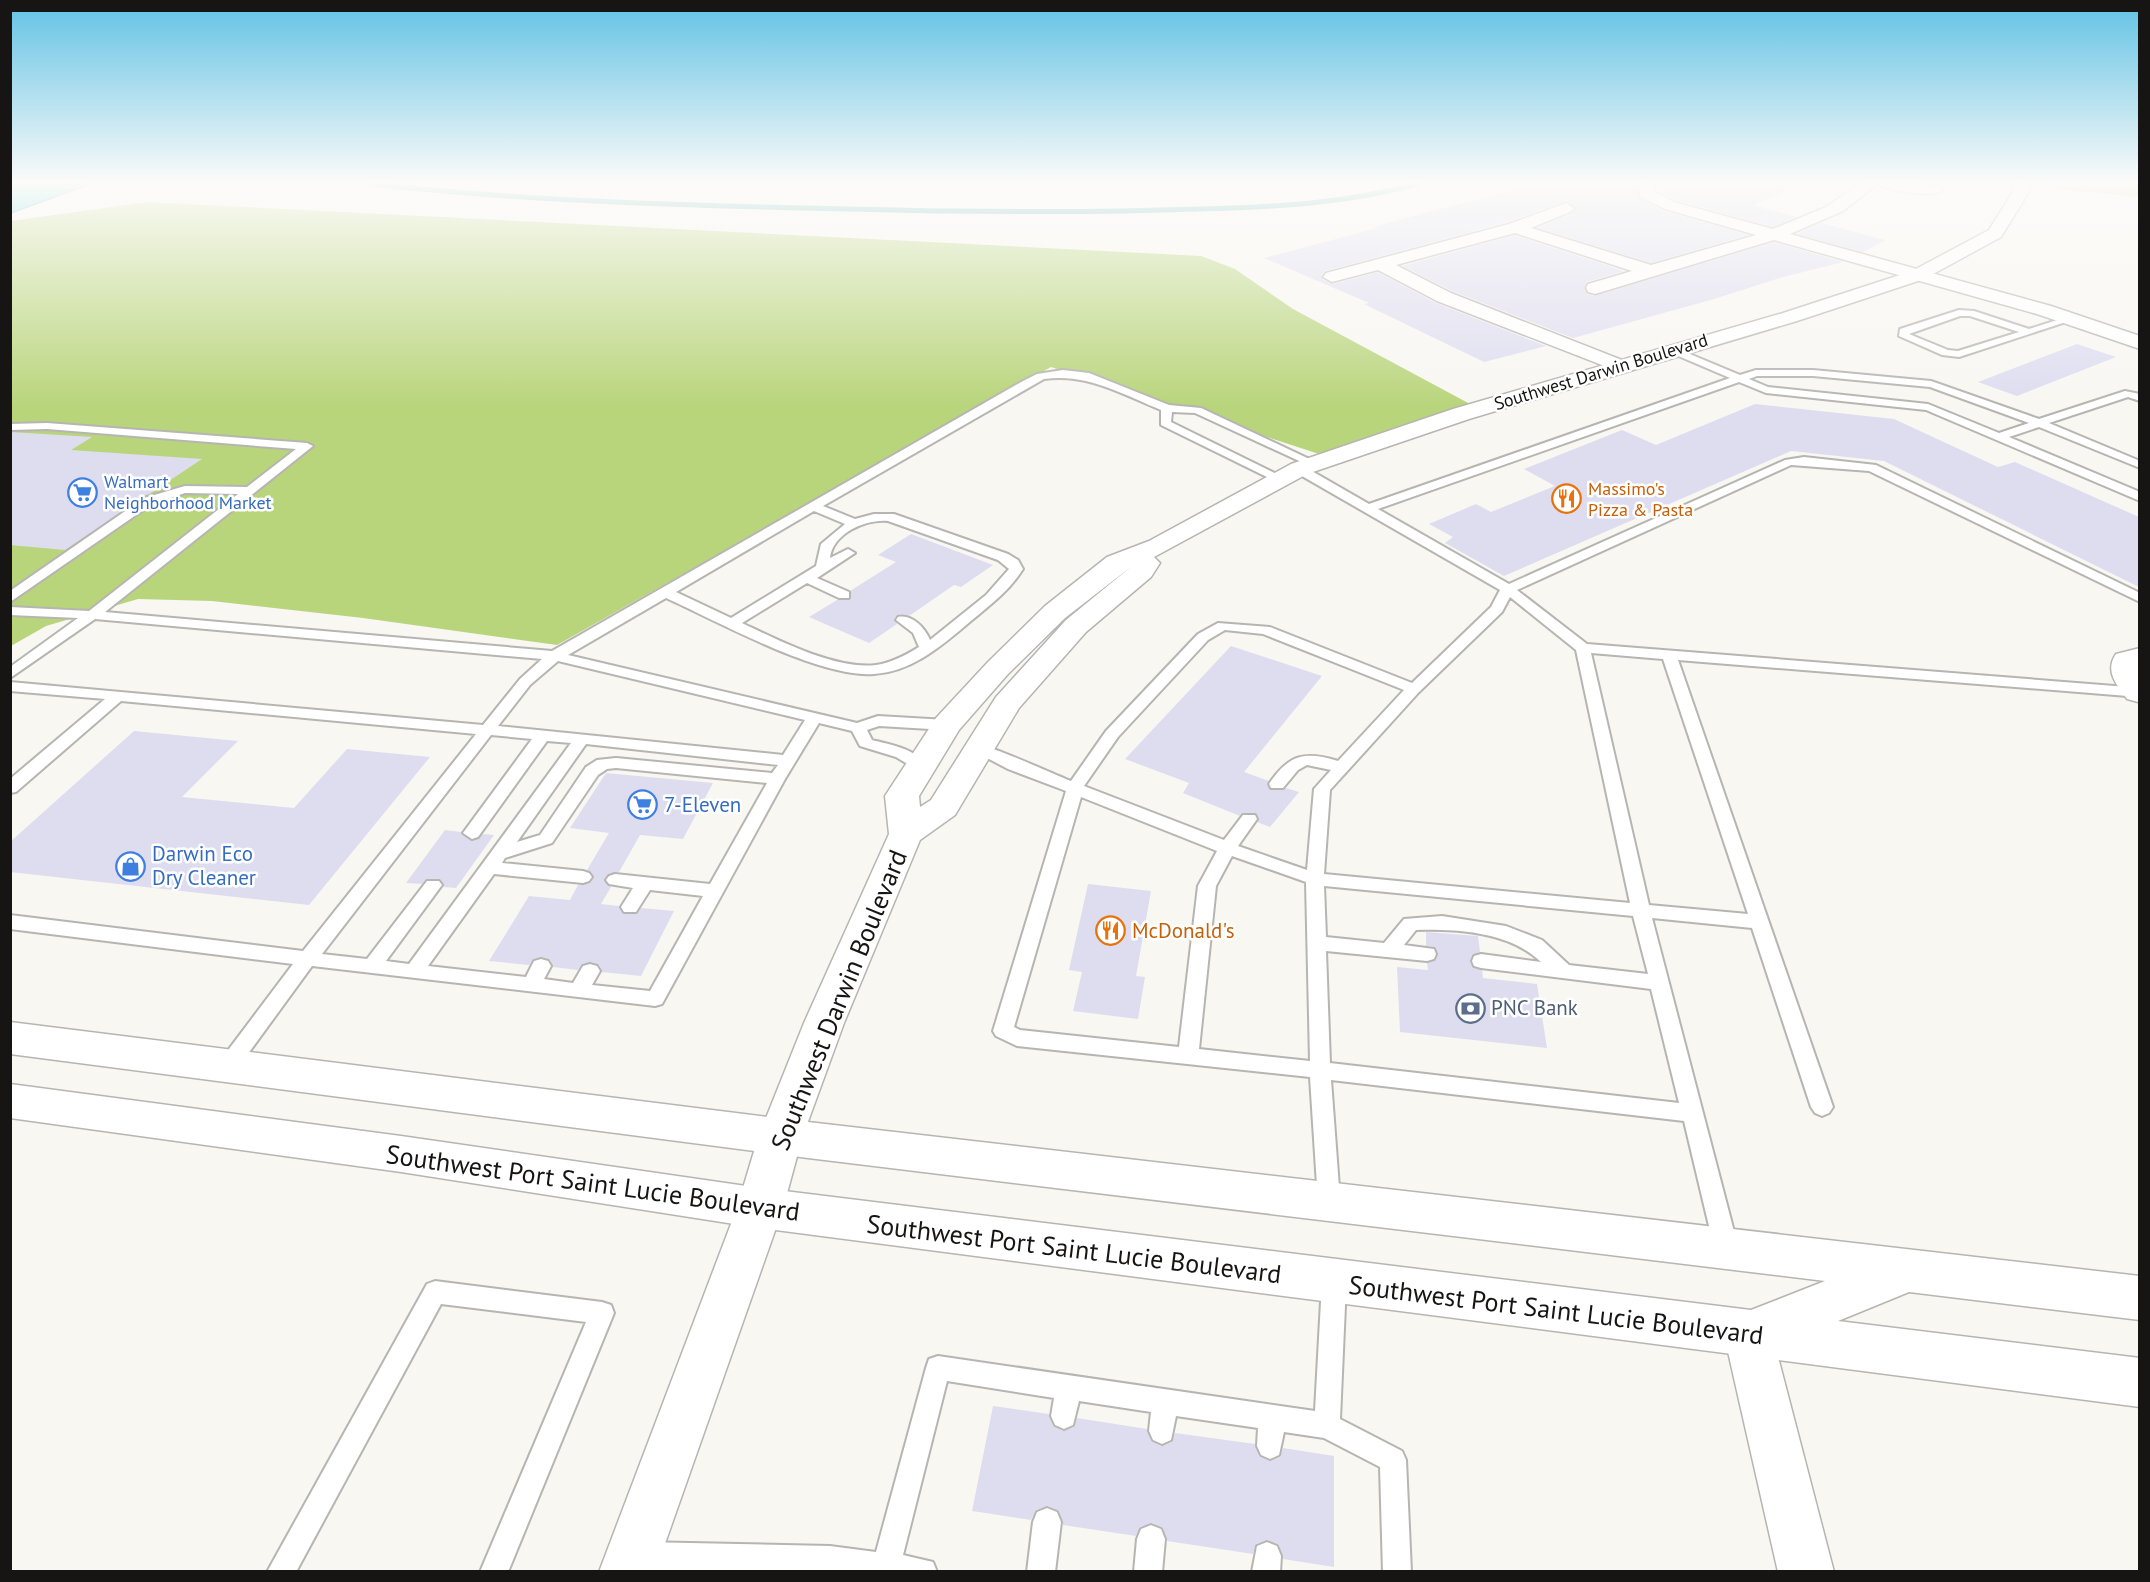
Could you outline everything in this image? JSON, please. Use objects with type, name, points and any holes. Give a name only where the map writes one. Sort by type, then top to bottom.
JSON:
[{"type":"street","points":[[1332,277],[1408,258]]},
{"type":"street","points":[[1609,258],[1648,270]]},
{"type":"street","points":[[1595,288],[1693,258]]},
{"type":"street","points":[[1857,258],[2070,319],[2139,343]]},
{"type":"street","name":"Southwest Darwin Boulevard","points":[[629,1564],[760,1208],[780,1138],[824,1023],[906,834],[902,796],[948,724],[998,668],[1055,612],[1116,563],[1158,546],[1298,471],[1461,414],[1918,275],[1949,258]]},
{"type":"street","points":[[1382,265],[1444,297],[1620,366]]},
{"type":"street","name":"Southwest Darwin Boulevard","points":[[906,834],[943,807],[1007,703],[1076,626],[1142,571],[1158,546]]},
{"type":"street","points":[[2139,657],[2126,660],[2125,674],[2139,693]]},
{"type":"street","points":[[10,1038],[227,1068],[780,1138],[1726,1247],[2139,1298]]},
{"type":"street","name":"Southwest Port Saint Lucie Boulevard","points":[[10,1101],[401,1154],[760,1208],[2139,1383]]},
{"type":"street","points":[[1806,1572],[1748,1334],[1910,1270]]},
{"type":"lane","points":[[2029,332],[1971,313],[1959,313],[1903,331],[1904,336],[1946,353],[1959,354],[2029,332],[2070,319]]},
{"type":"lane","points":[[1673,350],[1766,390],[1928,407],[2139,497]]},
{"type":"lane","points":[[1369,508],[1756,373],[1774,372],[1916,382],[1969,397],[2139,465]]},
{"type":"lane","points":[[227,1068],[308,959],[525,682],[555,656],[1041,376],[1063,373],[1085,375],[1167,408],[1197,410],[1298,471],[1369,508],[1508,589],[1583,648],[2139,693]]},
{"type":"lane","points":[[1998,437],[2129,393],[2139,398]]},
{"type":"lane","points":[[1167,408],[1165,423],[1298,471]]},
{"type":"lane","points":[[10,427],[47,426],[307,446],[92,615],[10,674]]},
{"type":"lane","points":[[1329,1201],[1320,1070],[1315,879],[1322,789],[1414,689],[1497,609],[1508,589],[1789,462],[1804,461],[1872,468],[2139,598]]},
{"type":"lane","points":[[10,598],[148,501],[164,493],[194,488],[249,491]]},
{"type":"lane","points":[[814,507],[857,524]]},
{"type":"lane","points":[[666,593],[815,659],[847,668],[875,670],[927,650],[1003,587],[1016,569],[1013,563],[1003,557],[890,517],[877,515],[857,524],[829,542],[824,552],[823,568]]},
{"type":"lane","points":[[734,622],[848,553]]},
{"type":"lane","points":[[806,578],[844,595]]},
{"type":"lane","points":[[10,611],[92,615],[555,656],[858,728],[878,721],[948,724]]},
{"type":"lane","points":[[903,620],[920,631],[927,650]]},
{"type":"lane","points":[[1414,689],[1265,630],[1223,626],[1203,637],[1112,734],[1075,788],[1003,1031],[1017,1038],[1691,1113]]},
{"type":"lane","points":[[1583,648],[1641,910],[1726,1247]]},
{"type":"lane","points":[[1670,655],[1822,1107]]},
{"type":"lane","points":[[10,686],[544,734],[788,761]]},
{"type":"lane","points":[[10,788],[118,696]]},
{"type":"lane","points":[[10,922],[654,999],[777,779],[815,717]]},
{"type":"lane","points":[[858,728],[866,743],[902,753],[921,766]]},
{"type":"lane","points":[[471,833],[544,734]]},
{"type":"lane","points":[[414,972],[582,739]]},
{"type":"lane","points":[[978,747],[1227,848],[1315,879],[1758,922]]},
{"type":"lane","points":[[1277,784],[1294,762],[1302,759],[1316,759],[1342,768]]},
{"type":"lane","points":[[494,861],[546,839],[592,771],[603,765],[616,763],[777,779]]},
{"type":"lane","points":[[1188,1056],[1207,886],[1227,848],[1249,819]]},
{"type":"lane","points":[[494,861],[583,877]]},
{"type":"lane","points":[[615,880],[716,891]]},
{"type":"lane","points":[[630,907],[645,883]]},
{"type":"lane","points":[[372,966],[433,885]]},
{"type":"lane","points":[[1388,950],[1412,924],[1442,923],[1506,933],[1535,945],[1564,972]]},
{"type":"lane","points":[[1317,943],[1427,954]]},
{"type":"lane","points":[[1481,961],[1659,983]]},
{"type":"lane","points":[[532,984],[542,966]]},
{"type":"lane","points":[[579,990],[590,971]]},
{"type":"lane","points":[[1327,1426],[1334,1282]]},
{"type":"lane","points":[[280,1572],[435,1292],[602,1313],[494,1572]]},
{"type":"lane","points":[[886,1566],[938,1368],[1327,1426],[1393,1460],[1397,1572]]},
{"type":"lane","points":[[1064,1416],[1068,1388]]},
{"type":"lane","points":[[1162,1431],[1164,1402]]},
{"type":"lane","points":[[1270,1446],[1272,1417]]},
{"type":"lane","points":[[1041,1572],[1047,1522]]},
{"type":"lane","points":[[1148,1572],[1151,1539]]},
{"type":"lane","points":[[629,1564],[886,1566],[923,1572]]},
{"type":"green space","points":[[11,258],[1206,258],[1235,269],[1293,309],[1470,404],[1319,454],[1051,367],[557,645],[363,618],[212,601],[138,599],[46,626],[11,646]]},
{"type":"building","points":[[1264,258],[1374,258],[1325,271],[1321,276],[1322,279],[1333,284],[1378,272],[1436,303],[1546,346],[1484,362],[1364,304],[1369,303]]},
{"type":"building","points":[[1432,258],[1584,258],[1624,271],[1587,282],[1584,289],[1587,294],[1594,296],[1721,258],[1829,258],[1843,262],[1783,277],[1714,299],[1573,338],[1452,291],[1402,266]]},
{"type":"building","points":[[1634,258],[1669,258],[1651,263]]},
{"type":"building","points":[[2077,344],[2116,357],[2017,396],[1978,382]]},
{"type":"building","points":[[1755,404],[1894,419],[1998,467],[2015,462],[2139,517],[2139,587],[1884,461],[1791,451],[1504,576],[1445,543],[1453,537],[1429,524],[1476,504],[1491,512],[1555,486],[1524,469],[1622,430],[1656,445]]},
{"type":"building","name":"Walmart Neighborhood Market","points":[[10,432],[92,437],[71,450],[202,459],[65,550],[10,545]]},
{"type":"building","points":[[911,534],[993,565],[961,587],[954,585],[909,616],[896,616],[894,620],[897,624],[869,643],[809,617],[837,600],[851,600],[850,591],[896,562],[878,555]]},
{"type":"building","points":[[1231,646],[1322,676],[1244,772],[1269,781],[1267,785],[1271,790],[1286,788],[1299,792],[1270,827],[1257,822],[1259,818],[1255,813],[1243,813],[1240,816],[1183,793],[1189,783],[1125,759]]},
{"type":"building","points":[[134,731],[238,741],[182,797],[294,808],[347,749],[430,757],[309,905],[10,872],[10,842]]},
{"type":"building","points":[[606,773],[713,783],[683,839],[640,835],[619,872],[608,874],[604,879],[611,887],[601,904],[619,906],[624,914],[636,914],[641,908],[674,911],[641,976],[602,972],[599,965],[591,962],[582,964],[578,970],[553,967],[550,960],[542,957],[533,959],[529,965],[489,961],[529,896],[570,900],[578,885],[590,883],[594,878],[587,870],[609,833],[570,828]]},
{"type":"building","points":[[445,830],[461,832],[473,841],[483,834],[494,835],[456,888],[444,887],[439,879],[427,879],[422,884],[406,883]]},
{"type":"building","name":"McDonald's","points":[[1088,884],[1151,891],[1136,976],[1145,977],[1138,1019],[1073,1011],[1082,972],[1069,970]]},
{"type":"building","name":"PNC Bank","points":[[1426,932],[1478,936],[1480,952],[1472,955],[1470,962],[1473,968],[1482,970],[1483,978],[1537,984],[1547,1048],[1400,1032],[1397,967],[1428,970],[1427,963],[1436,960],[1438,953],[1434,947],[1426,946]]},
{"type":"building","points":[[993,1406],[1049,1414],[1053,1426],[1063,1431],[1074,1427],[1077,1418],[1147,1429],[1151,1441],[1161,1446],[1172,1442],[1175,1433],[1255,1444],[1259,1456],[1269,1461],[1280,1457],[1283,1448],[1334,1456],[1334,1567],[1283,1559],[1279,1545],[1268,1540],[1256,1544],[1253,1554],[1167,1541],[1163,1528],[1152,1523],[1140,1527],[1136,1536],[1063,1525],[1059,1511],[1048,1506],[1036,1510],[1031,1520],[972,1511]]},
{"type":"place","name":"Walmart Neighborhood Market","points":[[83,492]]},
{"type":"place","name":"Massimo's Pizza & Pasta","points":[[1567,499]]},
{"type":"place","name":"7-Eleven","points":[[643,805]]},
{"type":"place","name":"Darwin Eco Dry Cleaner","points":[[131,866]]},
{"type":"place","name":"McDonald's","points":[[1111,931]]},
{"type":"place","name":"PNC Bank","points":[[1470,1008]]}]
